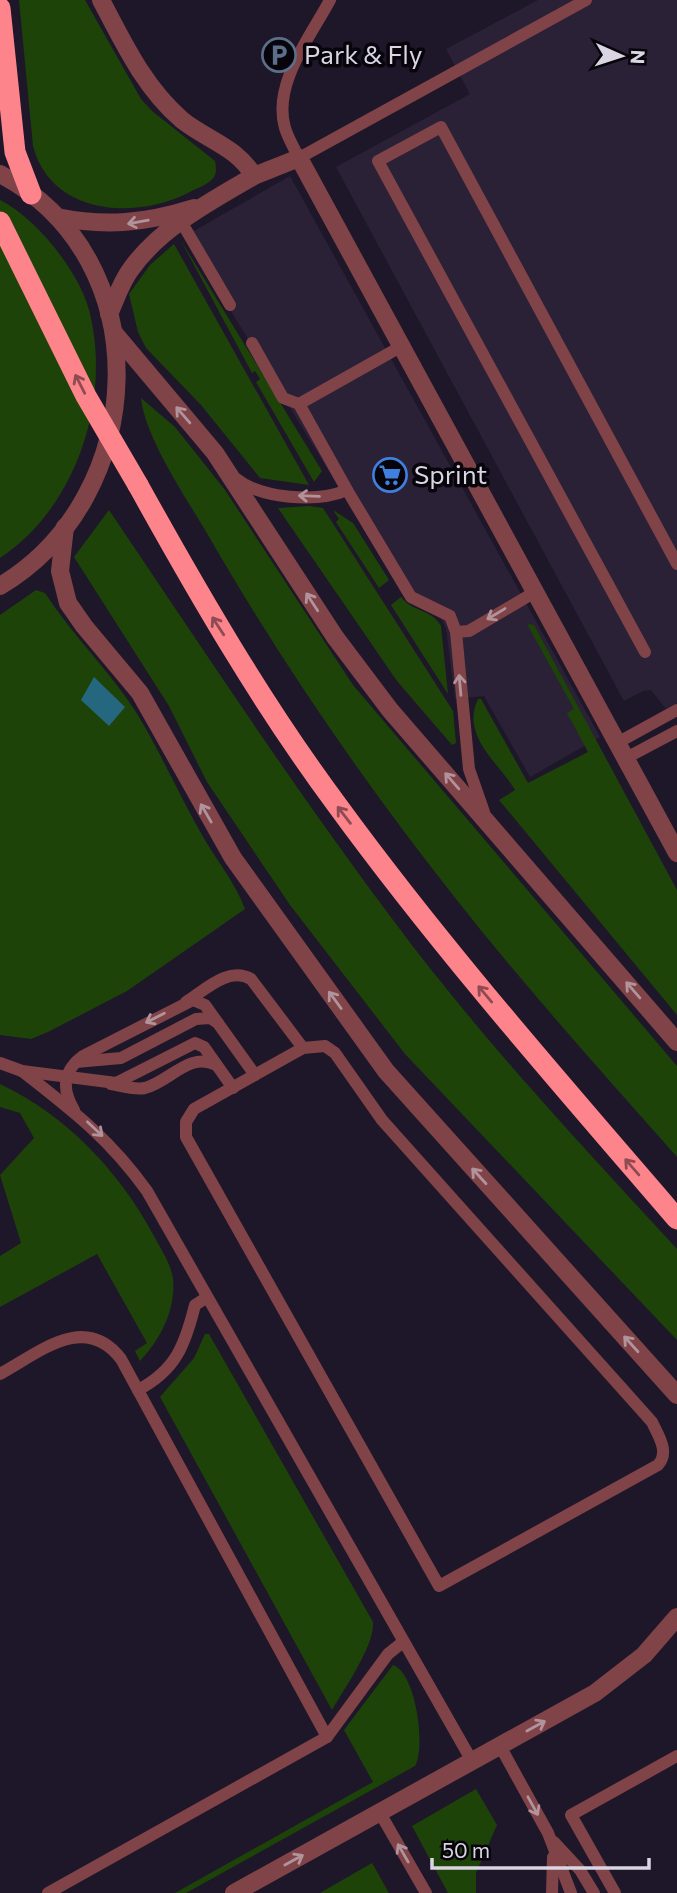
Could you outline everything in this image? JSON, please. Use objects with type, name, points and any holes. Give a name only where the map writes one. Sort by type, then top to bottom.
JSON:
[{"type":"highway","points":[[0,8],[6,42],[15,152],[31,194]]},
{"type":"highway","points":[[0,222],[86,396],[202,601],[337,805],[473,981],[677,1219]]},
{"type":"street","points":[[101,0],[142,78],[184,121],[233,151],[254,176]]},
{"type":"street","points":[[110,314],[132,267],[182,223],[204,205],[254,176],[299,158],[677,853]]},
{"type":"street","points":[[0,174],[31,194],[57,217],[96,273],[115,334],[118,382],[107,444],[81,504],[46,550],[0,586]]},
{"type":"street","points":[[57,217],[83,222],[125,224],[204,205]]},
{"type":"street","points":[[115,334],[230,474],[335,637],[390,710],[677,1042]]},
{"type":"street","points":[[65,527],[60,571],[68,603],[140,693],[233,858],[386,1071],[677,1395]]},
{"type":"street","points":[[242,1891],[619,1678],[645,1656],[677,1617]]},
{"type":"lane","points":[[338,0],[327,6],[292,71],[284,99],[285,128],[299,158],[586,0]]},
{"type":"lane","points":[[645,652],[378,161],[441,127],[677,564]]},
{"type":"lane","points":[[182,223],[230,305]]},
{"type":"lane","points":[[252,343],[282,398],[299,404],[411,597],[450,616],[456,632],[469,768],[488,822]]},
{"type":"lane","points":[[299,404],[402,346]]},
{"type":"lane","points":[[230,474],[253,488],[282,495],[322,497],[347,490]]},
{"type":"lane","points":[[456,632],[468,631],[535,592]]},
{"type":"lane","points":[[622,750],[677,710]]},
{"type":"lane","points":[[622,750],[677,731]]},
{"type":"lane","points":[[68,1071],[228,976],[244,975],[251,979],[303,1048]]},
{"type":"lane","points":[[185,1002],[201,1002],[255,1076]]},
{"type":"lane","points":[[68,1071],[86,1059],[103,1061],[121,1058],[196,1018],[210,1018],[218,1023]]},
{"type":"lane","points":[[107,1083],[121,1080],[189,1044],[200,1044],[233,1088]]},
{"type":"lane","points":[[325,1046],[335,1053],[382,1120],[652,1422],[664,1449],[664,1455],[658,1465],[439,1586],[186,1137],[184,1127],[190,1112],[255,1076],[303,1048],[325,1046]]},
{"type":"lane","points":[[22,1071],[68,1071],[107,1083],[143,1088],[193,1062],[208,1061],[216,1065]]},
{"type":"lane","points":[[0,1063],[22,1071],[76,1113],[120,1153],[147,1191],[472,1761]]},
{"type":"lane","points":[[68,1071],[67,1097],[76,1113]]},
{"type":"lane","points":[[138,1391],[167,1370],[182,1349],[195,1305],[206,1297]]},
{"type":"lane","points":[[0,1374],[64,1339],[80,1335],[97,1338],[110,1345],[121,1359],[327,1737]]},
{"type":"lane","points":[[48,1893],[327,1737],[388,1654],[403,1642]]},
{"type":"lane","points":[[499,1746],[548,1833],[571,1893]]},
{"type":"lane","points":[[615,1893],[571,1815],[677,1756]]},
{"type":"lane","points":[[380,1813],[426,1893]]},
{"type":"lane","points":[[548,1833],[580,1870],[594,1893]]},
{"type":"lane","points":[[552,1893],[553,1846]]},
{"type":"shaded area","points":[[538,0],[677,0],[677,703],[666,709],[651,690],[624,701],[336,167],[470,94],[446,49]]},
{"type":"shaded area","points":[[290,176],[600,737],[530,777],[484,696],[455,699],[446,629],[440,616],[407,599],[185,236]]},
{"type":"green space","points":[[19,0],[85,0],[141,99],[152,111],[215,161],[216,173],[212,180],[165,202],[119,208],[96,205],[75,198],[57,186],[43,169],[33,146]]},
{"type":"green space","points":[[0,200],[20,213],[44,235],[78,282],[89,310],[95,344],[96,379],[82,448],[68,480],[50,510],[27,536],[0,558]]},
{"type":"green space","points":[[180,239],[322,471],[314,482],[256,382],[260,379],[255,371],[252,373]]},
{"type":"green space","points":[[174,244],[309,485],[260,478],[201,405],[146,348],[138,332],[129,294],[150,265]]},
{"type":"green space","points":[[141,398],[175,427],[225,490],[353,685],[677,1066],[677,1157],[483,932],[422,856],[357,767],[265,629],[179,486],[150,431]]},
{"type":"green space","points":[[278,508],[323,508],[453,711],[456,743],[452,745],[397,681]]},
{"type":"green space","points":[[109,510],[286,771],[429,967],[532,1090],[677,1249],[677,1340],[405,1054],[290,905],[207,782],[169,706],[74,557]]},
{"type":"green space","points":[[333,510],[353,523],[389,580],[379,588],[336,522],[339,519]]},
{"type":"green space","points":[[36,590],[45,593],[136,712],[245,909],[127,991],[31,1039],[0,1035],[0,615]]},
{"type":"green space","points":[[401,597],[432,616],[441,626],[448,694],[391,605]]},
{"type":"green space","points":[[527,624],[534,625],[677,890],[677,1015],[499,800],[515,790],[478,737],[474,712],[478,699],[481,699],[528,783],[588,752],[567,713],[574,709]]},
{"type":"green space","points":[[0,1084],[47,1112],[89,1148],[125,1189],[165,1257],[173,1279],[172,1302],[160,1334],[140,1361],[135,1351],[147,1343],[97,1254],[0,1307],[0,1256],[21,1243],[0,1175],[34,1138],[20,1113],[0,1107]]},
{"type":"green space","points":[[205,1334],[209,1334],[373,1622],[364,1654],[332,1710],[160,1397],[194,1358]]},
{"type":"green space","points":[[393,1665],[408,1681],[417,1711],[419,1743],[415,1766],[186,1893],[175,1893],[373,1782],[344,1730]]},
{"type":"green space","points":[[476,1789],[497,1825],[476,1873],[476,1893],[448,1893],[412,1826]]},
{"type":"green space","points":[[372,1863],[389,1893],[320,1893]]},
{"type":"water","points":[[94,677],[125,707],[109,726],[81,700]]},
{"type":"place","name":"Park & Fly","points":[[279,55]]},
{"type":"place","name":"Sprint","points":[[390,475]]}]
